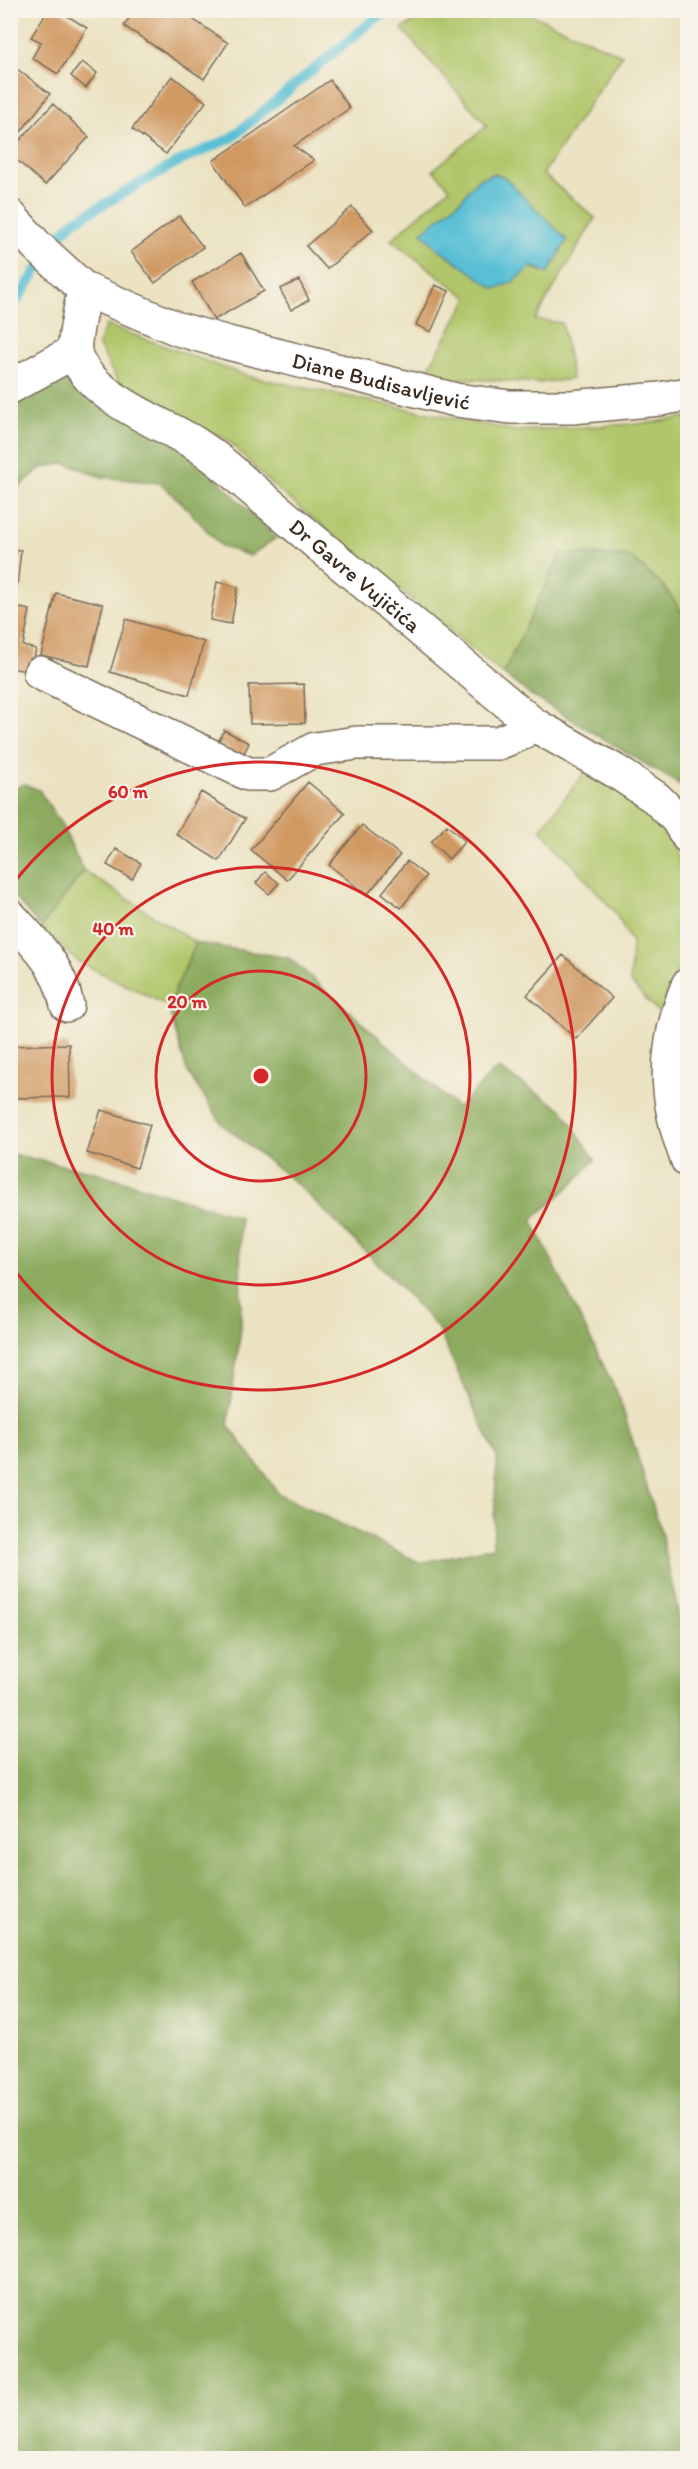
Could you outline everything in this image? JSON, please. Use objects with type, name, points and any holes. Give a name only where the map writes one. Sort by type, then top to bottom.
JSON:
[{"type":"street","name":"Diane Budisavljević","points":[[20,234],[73,279],[178,329],[456,400],[510,407],[572,407],[660,399],[687,394]]},
{"type":"street","points":[[10,387],[75,351],[73,279]]},
{"type":"street","name":"Dr Gavre Vujičića","points":[[75,351],[80,364],[102,390],[221,460],[246,484],[533,724],[617,772],[656,798],[677,819],[687,837]]},
{"type":"street","points":[[40,673],[248,774],[270,774],[315,749],[357,743],[498,743],[520,734],[533,724]]},
{"type":"street","points":[[10,916],[51,962],[62,983],[67,1005]]},
{"type":"street","points":[[687,985],[670,1042],[668,1084],[677,1133],[687,1161]]},
{"type":"green space","points":[[431,11],[523,11],[622,55],[543,174],[595,218],[535,320],[562,323],[572,379],[538,383],[424,376],[468,298],[391,240],[450,188],[433,170],[487,126],[402,29]],"holes":[[[494,174],[504,177],[548,273],[423,232],[461,200],[477,180]]]},
{"type":"green space","points":[[106,325],[247,376],[516,431],[649,423],[687,417],[687,619],[664,587],[631,557],[561,553],[503,674],[272,485],[228,440],[121,388],[98,344]]},
{"type":"green space","points":[[68,368],[203,465],[276,538],[250,556],[221,546],[184,505],[160,483],[102,477],[65,463],[41,468],[11,494],[11,399]]},
{"type":"green space","points":[[561,553],[631,557],[664,587],[687,619],[687,789],[529,694],[503,674]]},
{"type":"green space","points":[[585,772],[630,799],[657,821],[667,836],[682,869],[688,905],[686,948],[660,1014],[630,982],[632,943],[614,911],[541,829]]},
{"type":"green space","points":[[24,784],[39,790],[60,822],[84,871],[41,927],[11,893],[10,791]]},
{"type":"green space","points":[[84,871],[196,943],[168,1006],[77,961],[41,927]]},
{"type":"green space","points":[[196,943],[289,958],[458,1108],[497,1068],[562,1109],[595,1160],[532,1220],[619,1397],[661,1532],[687,1655],[687,2458],[11,2458],[11,1154],[95,1172],[240,1217],[241,1327],[228,1425],[279,1494],[421,1563],[493,1547],[497,1458],[437,1327],[392,1278],[297,1184],[222,1124],[187,1071],[168,1006]]},
{"type":"water","points":[[493,174],[504,177],[567,240],[548,273],[532,266],[513,282],[495,289],[436,247],[422,232],[461,200],[477,180]]},
{"type":"building","points":[[48,10],[58,10],[87,28],[58,74],[32,58],[41,42],[31,37]]},
{"type":"building","points":[[134,10],[179,10],[228,43],[204,79],[124,26]]},
{"type":"building","points":[[82,62],[97,73],[86,88],[71,76]]},
{"type":"building","points":[[13,66],[50,94],[20,133],[10,125],[10,69]]},
{"type":"building","points":[[172,76],[206,102],[166,154],[132,129]]},
{"type":"building","points":[[330,80],[350,108],[294,146],[314,160],[245,208],[213,161]]},
{"type":"building","points":[[53,104],[89,137],[45,185],[10,154],[10,151]]},
{"type":"building","points":[[352,207],[373,230],[327,269],[306,246]]},
{"type":"building","points":[[179,216],[203,247],[155,283],[131,252]]},
{"type":"building","points":[[241,253],[264,291],[214,320],[192,282]]},
{"type":"building","points":[[299,280],[309,300],[291,310],[280,289]]},
{"type":"building","points":[[435,285],[449,291],[431,332],[416,325]]},
{"type":"building","points":[[10,549],[21,550],[16,595],[10,594]]},
{"type":"building","points":[[217,582],[238,587],[231,624],[210,620]]},
{"type":"building","points":[[56,593],[103,604],[89,666],[41,655]]},
{"type":"building","points":[[10,606],[30,610],[23,646],[36,649],[31,672],[10,668]]},
{"type":"building","points":[[126,619],[204,642],[189,695],[110,672]]},
{"type":"building","points":[[304,684],[305,723],[250,724],[249,685]]},
{"type":"building","points":[[224,730],[249,743],[242,757],[217,744]]},
{"type":"building","points":[[308,782],[345,813],[287,880],[251,850]]},
{"type":"building","points":[[201,792],[245,819],[219,861],[176,834]]},
{"type":"building","points":[[362,825],[400,855],[367,895],[329,865]]},
{"type":"building","points":[[447,825],[465,841],[449,859],[431,842]]},
{"type":"building","points":[[116,849],[141,863],[132,879],[107,865]]},
{"type":"building","points":[[407,861],[426,876],[401,908],[382,893]]},
{"type":"building","points":[[265,872],[279,883],[269,894],[256,883]]},
{"type":"building","points":[[563,955],[612,998],[576,1039],[527,995]]},
{"type":"building","points":[[69,1044],[70,1097],[10,1098],[10,1046]]},
{"type":"building","points":[[101,1110],[150,1125],[137,1168],[87,1153]]},
{"type":"waterway","points":[[10,311],[58,238],[73,222],[174,164],[231,138],[372,21],[389,10]]}]
